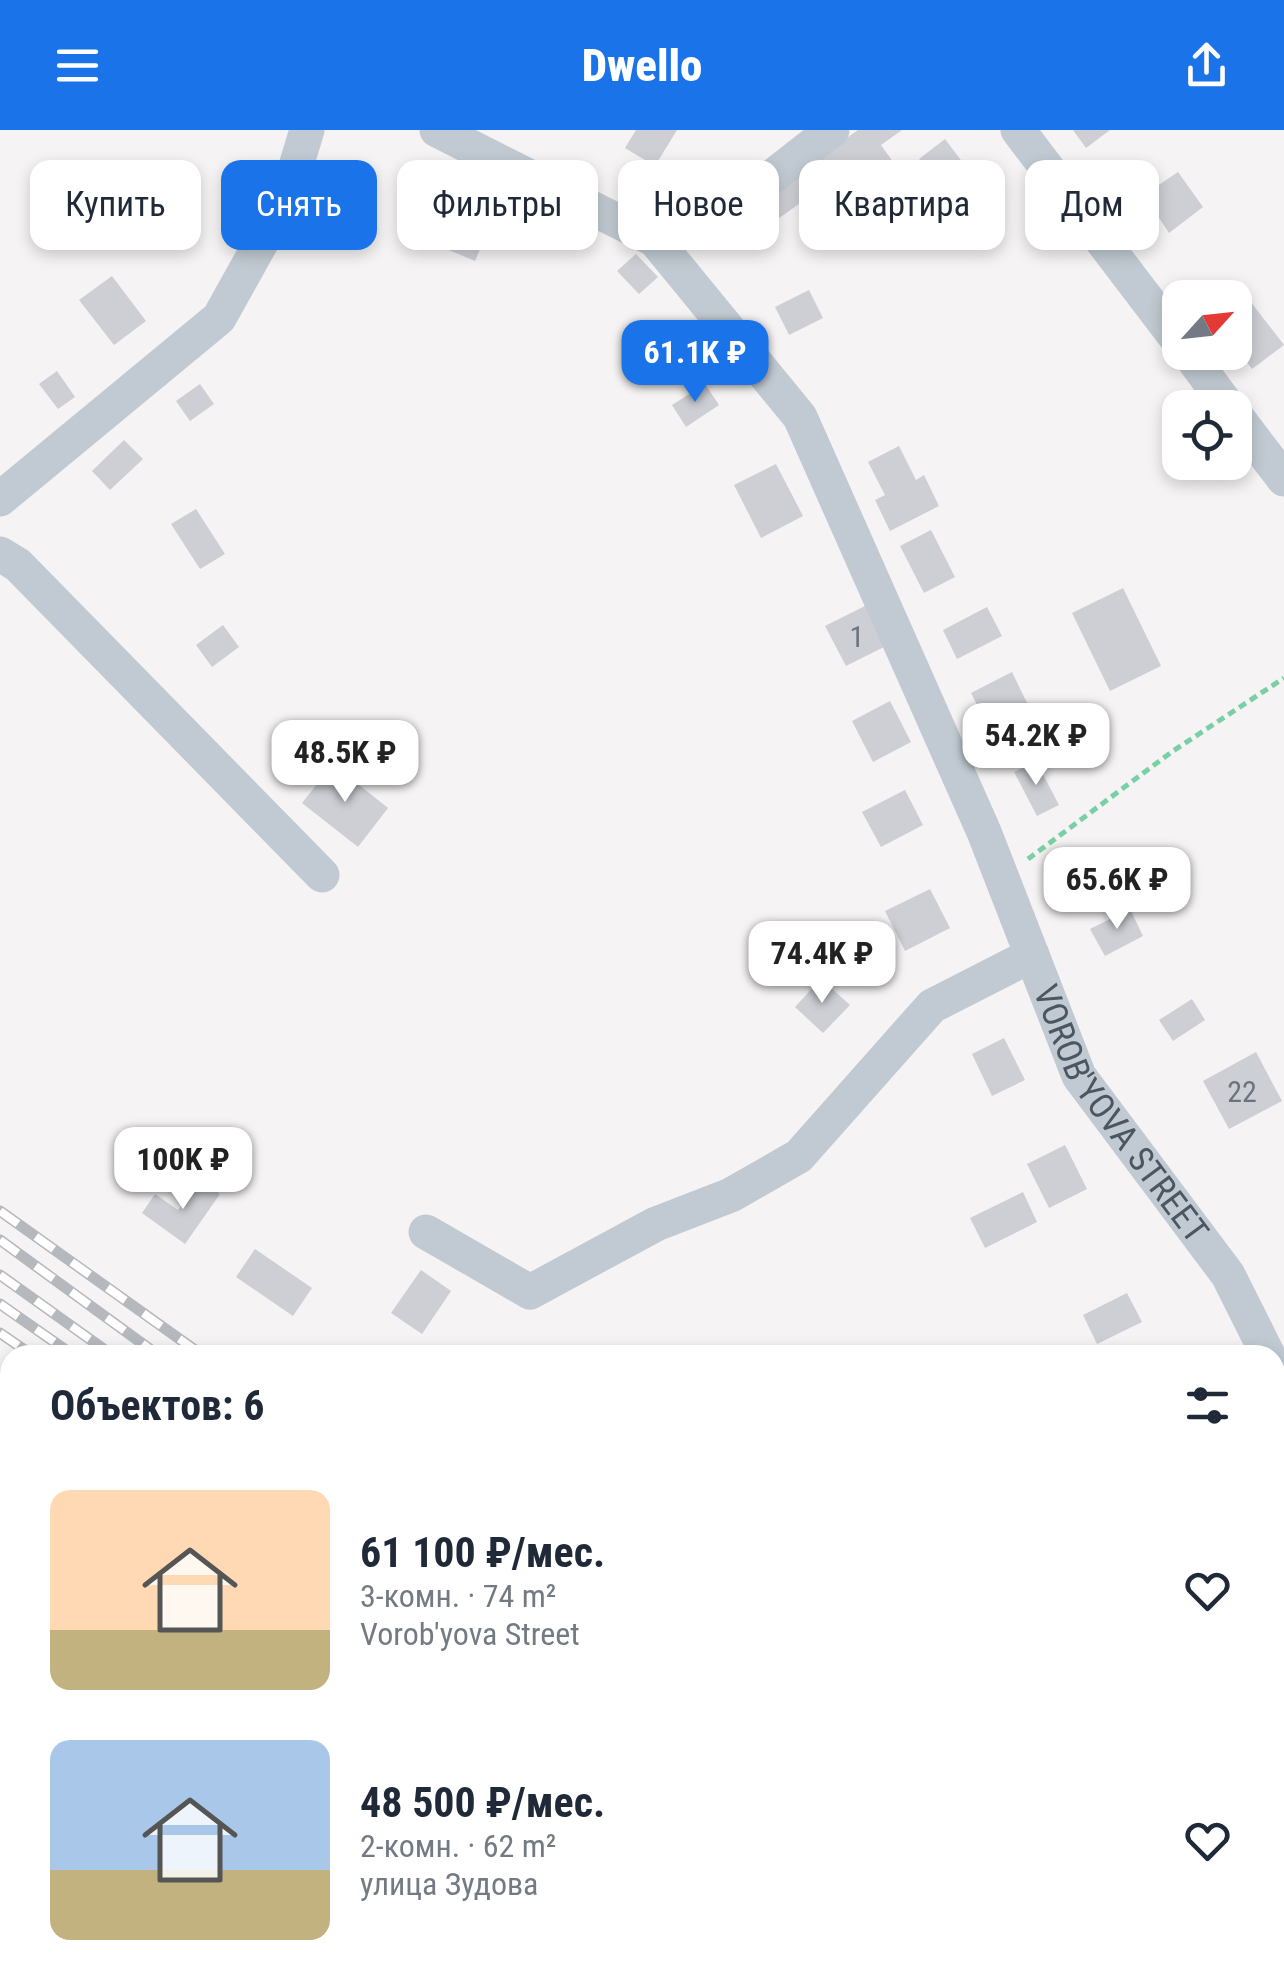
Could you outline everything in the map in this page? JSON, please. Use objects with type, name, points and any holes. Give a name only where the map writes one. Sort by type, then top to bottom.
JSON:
[{"type":"street","points":[[0,499],[220,318],[287,196],[307,130]]},
{"type":"street","name":"VOROB'YOVA STREET","points":[[437,130],[618,221]]},
{"type":"street","points":[[779,171],[832,130]]},
{"type":"street","points":[[1018,130],[1162,318]]},
{"type":"street","name":"VOROB'YOVA STREET","points":[[663,250],[800,417],[984,832],[1079,1076],[1228,1275],[1263,1345]]},
{"type":"street","points":[[1252,437],[1284,479]]},
{"type":"street","points":[[0,554],[18,564],[322,875]]},
{"type":"street","points":[[426,1232],[530,1292],[656,1224],[731,1194],[800,1156],[932,1006],[1032,956]]},
{"type":"path","points":[[1002,879],[1173,751],[1284,678]]},
{"type":"building","points":[[636,130],[677,130],[659,160],[645,160],[625,148]]},
{"type":"building","points":[[858,130],[902,130],[881,145],[892,160],[815,160]]},
{"type":"building","points":[[1073,130],[1110,130],[1086,148]]},
{"type":"building","points":[[945,139],[961,160],[920,160]]},
{"type":"building","points":[[799,172],[799,204],[779,218],[779,186]]},
{"type":"building","points":[[1178,172],[1203,207],[1169,233],[1159,218],[1159,185]]},
{"type":"building","points":[[449,250],[480,250],[475,261]]},
{"type":"building","points":[[636,254],[658,277],[639,294],[617,271]]},
{"type":"building","points":[[112,276],[146,321],[114,345],[79,300]]},
{"type":"building","points":[[809,290],[823,318],[789,335],[775,307]]},
{"type":"building","points":[[1252,303],[1284,345],[1252,369]]},
{"type":"building","points":[[57,371],[75,397],[58,409],[39,384]]},
{"type":"building","points":[[200,384],[214,404],[190,421],[176,401]]},
{"type":"building","points":[[705,384],[719,405],[686,427],[672,405]]},
{"type":"building","points":[[124,440],[143,459],[110,490],[92,471]]},
{"type":"building","points":[[899,446],[916,480],[924,475],[939,506],[890,531],[875,500],[885,495],[868,462]]},
{"type":"building","points":[[776,464],[803,516],[761,538],[734,485]]},
{"type":"building","points":[[196,509],[225,554],[200,569],[171,524]]},
{"type":"building","points":[[931,530],[955,577],[924,593],[900,546]]},
{"type":"building","points":[[1123,588],[1161,666],[1110,691],[1072,613]]},
{"type":"building","points":[[867,605],[888,645],[846,666],[825,626]]},
{"type":"building","points":[[987,607],[1002,636],[957,659],[943,630]]},
{"type":"building","points":[[223,625],[239,647],[212,667],[196,645]]},
{"type":"building","points":[[1012,672],[1030,709],[990,730],[971,693]]},
{"type":"building","points":[[890,701],[911,742],[873,762],[852,721]]},
{"type":"building","points":[[1036,761],[1059,805],[1037,816],[1014,772]]},
{"type":"building","points":[[333,764],[388,808],[358,847],[302,803]]},
{"type":"building","points":[[905,790],[923,825],[881,847],[862,812]]},
{"type":"building","points":[[1112,849],[1127,877],[1079,902],[1064,874]]},
{"type":"building","points":[[930,889],[950,928],[905,951],[885,911]]},
{"type":"building","points":[[1130,909],[1143,936],[1105,956],[1090,929]]},
{"type":"building","points":[[821,979],[850,1005],[823,1033],[795,1007]]},
{"type":"building","points":[[1192,999],[1205,1020],[1173,1041],[1159,1020]]},
{"type":"building","points":[[1004,1038],[1025,1080],[992,1096],[972,1054]]},
{"type":"building","points":[[1256,1052],[1282,1101],[1229,1129],[1203,1081]]},
{"type":"building","points":[[1065,1145],[1087,1189],[1049,1208],[1027,1164]]},
{"type":"building","points":[[200,1179],[220,1194],[185,1244],[142,1213],[155,1194],[178,1210]]},
{"type":"building","points":[[1023,1192],[1037,1222],[985,1248],[970,1218]]},
{"type":"building","points":[[255,1249],[312,1288],[293,1316],[236,1277]]},
{"type":"building","points":[[421,1270],[451,1291],[422,1334],[391,1313]]},
{"type":"building","points":[[1127,1293],[1142,1322],[1097,1344],[1083,1315]]},
{"type":"railway","points":[[0,1211],[188,1345]]},
{"type":"railway","points":[[0,1240],[144,1345]]},
{"type":"railway","points":[[0,1275],[98,1345]]},
{"type":"railway","points":[[0,1304],[59,1345]]},
{"type":"railway","points":[[0,1333],[17,1345]]}]
